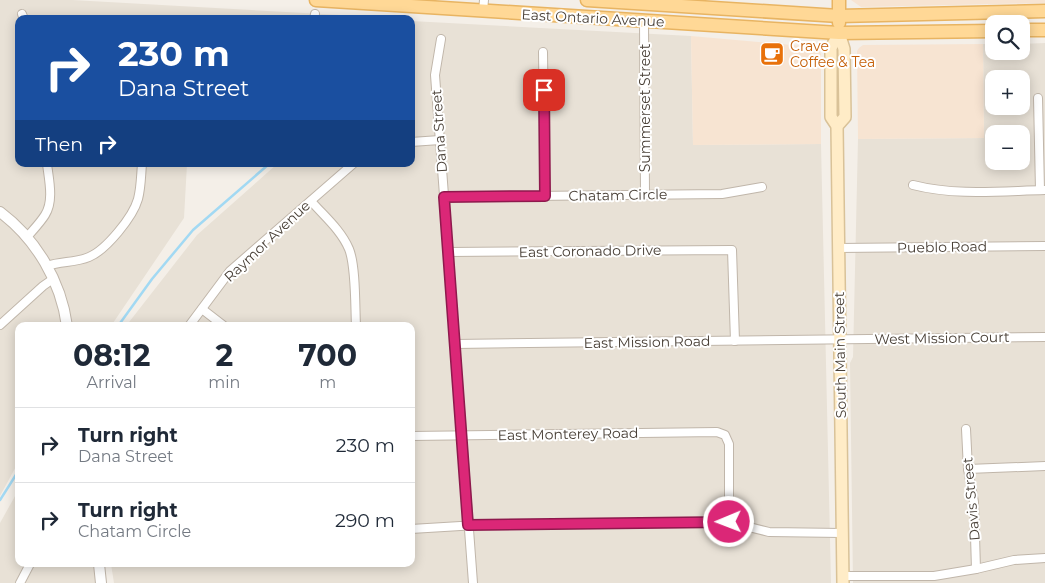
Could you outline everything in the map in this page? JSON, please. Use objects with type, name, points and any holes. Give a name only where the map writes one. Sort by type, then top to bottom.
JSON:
[{"type":"main road","name":"East Ontario Avenue","points":[[316,0],[484,5],[644,21],[839,34],[985,30]]},
{"type":"main road","name":"East Ontario Avenue","points":[[587,0],[839,16],[1045,11]]},
{"type":"main road","name":"South Main Street","points":[[839,0],[839,34],[844,49],[845,117],[837,126],[843,579]]},
{"type":"main road","points":[[644,21],[646,14],[654,12],[709,15],[740,10]]},
{"type":"main road","points":[[1030,30],[1045,30]]},
{"type":"street","name":"Summerset Street","points":[[644,21],[645,194]]},
{"type":"street","name":"Dana Street","points":[[441,39],[435,75],[472,583]]},
{"type":"street","points":[[544,52],[545,196]]},
{"type":"street","points":[[913,184],[934,190],[956,192],[1043,190],[1038,98]]},
{"type":"street","points":[[415,142],[440,140]]},
{"type":"street","points":[[27,237],[46,215],[50,190],[47,167]]},
{"type":"street","points":[[47,266],[57,262],[89,257],[108,244],[134,208],[139,192],[142,167]]},
{"type":"street","name":"Raymor Avenue","points":[[192,322],[230,271],[350,167]]},
{"type":"street","name":"Chatam Circle","points":[[444,197],[722,194],[762,187]]},
{"type":"street","points":[[310,201],[338,230],[349,250],[352,263],[356,322]]},
{"type":"street","points":[[0,212],[27,237],[47,266],[54,279],[66,322]]},
{"type":"street","name":"Pueblo Road","points":[[838,248],[1045,246]]},
{"type":"street","name":"East Coronado Drive","points":[[448,252],[732,250],[735,341]]},
{"type":"street","points":[[0,325],[43,286],[54,279]]},
{"type":"street","points":[[202,310],[218,322]]},
{"type":"street","name":"West Mission Court","points":[[840,340],[1045,337]]},
{"type":"street","name":"East Mission Road","points":[[455,344],[840,340]]},
{"type":"street","name":"Davis Street","points":[[966,429],[968,469],[974,502],[976,569]]},
{"type":"street","name":"East Monterey Road","points":[[415,436],[717,432],[725,435],[729,444],[729,522]]},
{"type":"street","points":[[968,469],[1045,466]]},
{"type":"street","points":[[415,529],[468,525],[729,522],[769,532],[842,532]]},
{"type":"street","points":[[843,579],[934,576],[1014,560],[1045,558]]},
{"type":"street","points":[[20,583],[28,567]]},
{"type":"street","points":[[99,567],[101,583]]},
{"type":"shaded area","points":[[0,0],[72,0],[341,15],[15,15],[15,167],[187,167],[184,218],[114,322],[15,322],[15,468],[0,496]]},
{"type":"shaded area","points":[[851,0],[1045,0],[1045,3],[861,7]]},
{"type":"shaded area","points":[[415,21],[691,36],[693,145],[821,144],[831,583],[114,583],[111,567],[415,567],[415,322],[129,322],[197,235],[274,167],[415,167]]},
{"type":"shaded area","points":[[691,36],[814,47],[819,50],[821,54],[821,144],[693,145]]},
{"type":"shaded area","points":[[1045,43],[1045,583],[853,583],[850,363],[853,357],[858,139],[984,138],[983,44],[985,44],[985,60],[1030,60],[1030,44]]},
{"type":"shaded area","points":[[983,44],[984,138],[858,139],[857,51],[859,48],[863,45]]},
{"type":"shaded area","points":[[15,496],[15,567],[93,567],[96,583],[0,583],[0,523]]},
{"type":"waterway","points":[[121,322],[152,279],[193,230],[266,167]]},
{"type":"waterway","points":[[0,500],[15,476]]},
{"type":"place","name":"Crave Coffee & Tea","points":[[772,54]]},
{"type":"route","points":[[544,90],[545,196],[444,197],[468,525],[729,522]]}]
